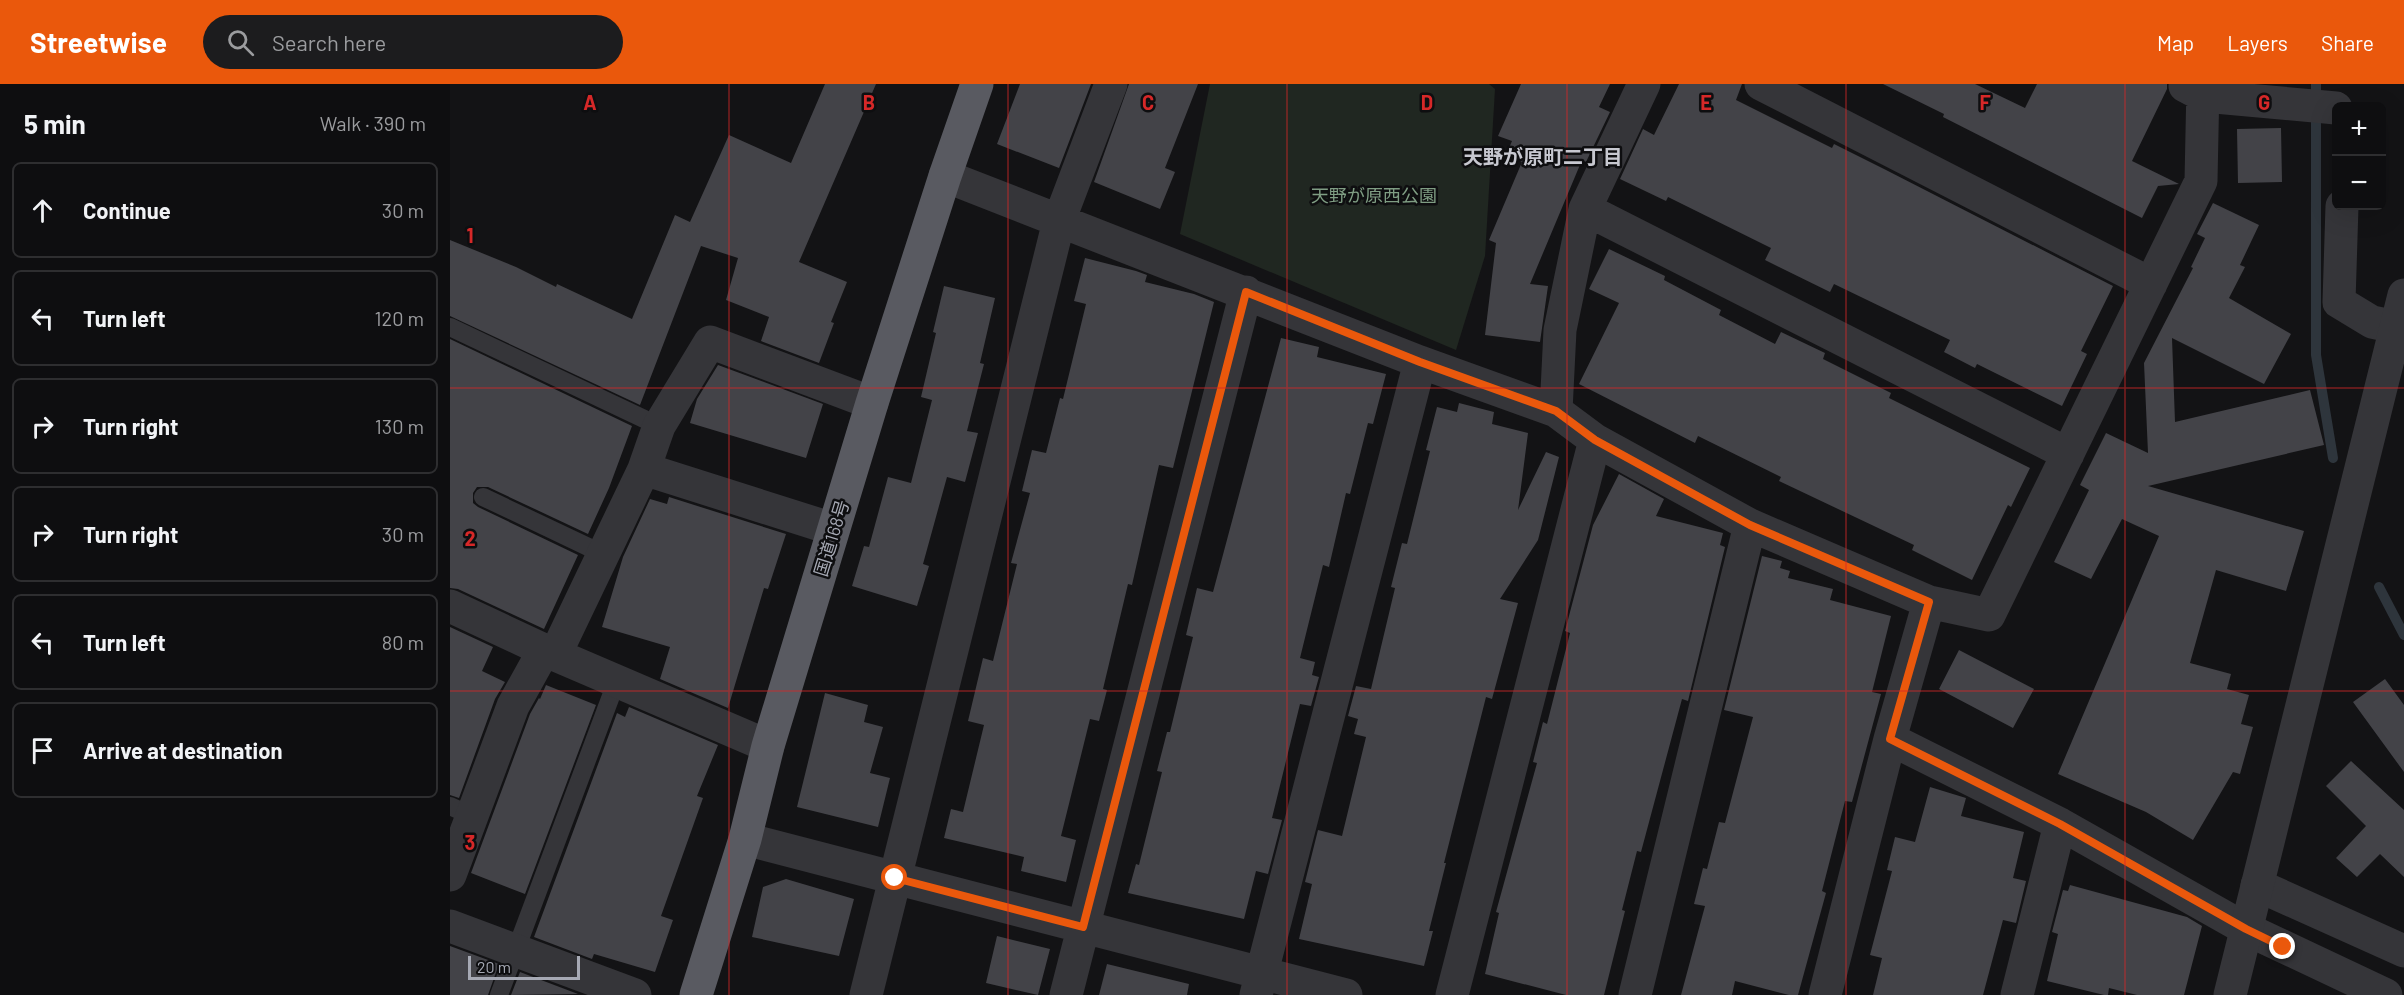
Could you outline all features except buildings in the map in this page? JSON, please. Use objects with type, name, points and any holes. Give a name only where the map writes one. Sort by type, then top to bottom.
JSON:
[{"type":"highway","name":"国道168号","points":[[696,995],[745,839],[768,746],[833,529],[945,176],[977,84]]},
{"type":"street","points":[[866,995],[1059,221],[1111,84]]},
{"type":"street","points":[[1556,411],[1560,330],[1585,209],[1644,84]]},
{"type":"street","points":[[1761,84],[2151,284]]},
{"type":"street","points":[[2346,102],[2348,84]]},
{"type":"street","points":[[945,176],[1420,362],[1556,411],[1595,440],[1750,525],[1929,602],[1989,615],[2201,181],[2196,88],[2332,107]]},
{"type":"street","points":[[1585,209],[2068,454]]},
{"type":"street","points":[[2342,210],[2339,302],[2372,322],[2396,327]]},
{"type":"street","points":[[1066,995],[1246,292]]},
{"type":"street","points":[[2229,995],[2404,295]]},
{"type":"street","points":[[450,875],[461,811],[513,706],[550,652],[603,554],[644,469],[659,426],[710,342],[872,403]]},
{"type":"street","points":[[1259,984],[1420,362]]},
{"type":"street","points":[[1452,995],[1595,440]]},
{"type":"street","points":[[644,469],[833,529]]},
{"type":"street","points":[[1635,995],[1750,525]]},
{"type":"street","points":[[1825,995],[1890,739],[1929,602]]},
{"type":"street","points":[[450,606],[550,652],[768,746]]},
{"type":"street","points":[[1890,739],[2060,824],[2246,929],[2386,995]]},
{"type":"street","points":[[2017,995],[2060,824]]},
{"type":"street","points":[[745,839],[1083,927],[1259,984],[1346,995]]},
{"type":"street","points":[[2257,885],[2404,951]]},
{"type":"street","points":[[450,926],[635,995]]},
{"type":"lane","points":[[450,327],[659,426]]},
{"type":"lane","points":[[483,497],[603,554]]},
{"type":"lane","points":[[499,995],[617,680]]},
{"type":"green space","name":"天野が原西公園","points":[[1210,84],[1489,84],[1495,89],[1485,256],[1456,350],[1180,234]]},
{"type":"waterway","points":[[2316,84],[2316,355],[2333,458]]},
{"type":"waterway","points":[[2379,587],[2404,635]]},
{"type":"district","name":"天野が原町二丁目","points":[[1543,156]]},
{"type":"route","points":[[895,878],[1083,927],[1246,292],[1420,362],[1556,411],[1595,440],[1750,525],[1929,602],[1890,739],[2060,824],[2246,929],[2283,947]]}]
